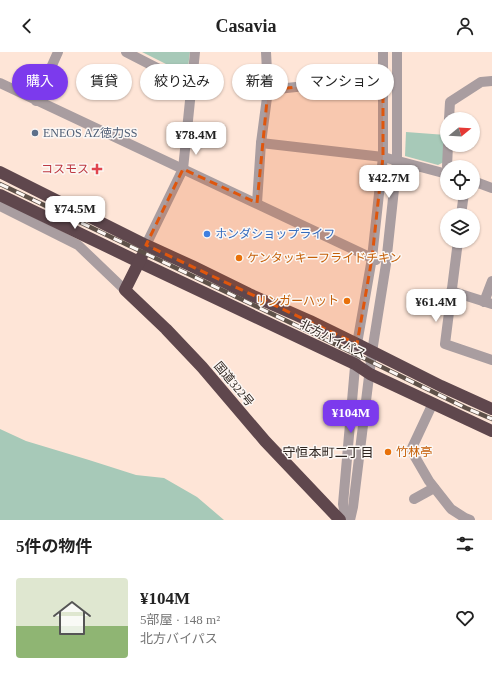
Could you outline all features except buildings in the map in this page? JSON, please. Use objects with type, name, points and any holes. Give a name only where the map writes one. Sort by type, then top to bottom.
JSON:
[{"type":"highway","points":[[0,172],[146,245],[125,290]]},
{"type":"highway","points":[[0,195],[139,262]]},
{"type":"highway","name":"北方バイパス","points":[[146,245],[492,409]]},
{"type":"highway","name":"北方バイパス","points":[[139,262],[355,364],[370,374],[492,431]]},
{"type":"highway","name":"国道322号","points":[[125,290],[166,329],[202,367],[265,442],[340,520]]},
{"type":"street","points":[[36,101],[58,52]]},
{"type":"street","points":[[126,52],[149,64]]},
{"type":"street","points":[[194,64],[195,52]]},
{"type":"street","points":[[266,52],[267,64]]},
{"type":"street","points":[[383,52],[383,64]]},
{"type":"street","points":[[350,520],[353,507],[372,352],[386,264],[397,160],[396,52]]},
{"type":"street","points":[[449,112],[450,102],[481,82],[492,81]]},
{"type":"street","points":[[0,83],[386,264]]},
{"type":"street","points":[[146,245],[184,169],[191,100]]},
{"type":"street","points":[[257,203],[261,143],[267,100]]},
{"type":"street","points":[[346,520],[343,504],[357,344],[372,258],[383,157],[383,100]]},
{"type":"street","points":[[261,143],[383,157],[440,172]]},
{"type":"street","points":[[480,184],[492,188]]},
{"type":"street","points":[[0,206],[78,245],[125,290]]},
{"type":"street","points":[[457,248],[445,344],[492,360]]},
{"type":"street","points":[[451,292],[488,303],[492,281]]},
{"type":"street","points":[[434,403],[411,450],[434,488],[451,509],[465,519]]},
{"type":"street","points":[[414,499],[434,488]]},
{"type":"highlighted area","points":[[343,82],[383,83],[383,157],[372,258],[357,344],[146,245],[183,169],[257,203],[268,90]]},
{"type":"green space","points":[[142,52],[190,52],[188,64],[166,64]]},
{"type":"green space","points":[[406,132],[440,135],[440,152],[446,152],[446,160],[440,160],[440,164],[438,165],[405,156]]},
{"type":"green space","points":[[0,429],[26,441],[136,475],[164,478],[197,497],[224,520],[0,520]]},
{"type":"railway","points":[[0,184],[466,408],[492,419]]},
{"type":"place","name":"ENEOS AZ徳力SS","points":[[35,133]]},
{"type":"place","name":"コスモス","points":[[97,169]]},
{"type":"place","name":"ホンダショップライフ","points":[[207,234]]},
{"type":"place","name":"ケンタッキーフライドチキン","points":[[239,258]]},
{"type":"place","name":"リンガーハット","points":[[347,301]]},
{"type":"place","name":"竹林亭","points":[[388,452]]},
{"type":"district","name":"守恒本町二丁目","points":[[328,452]]}]
